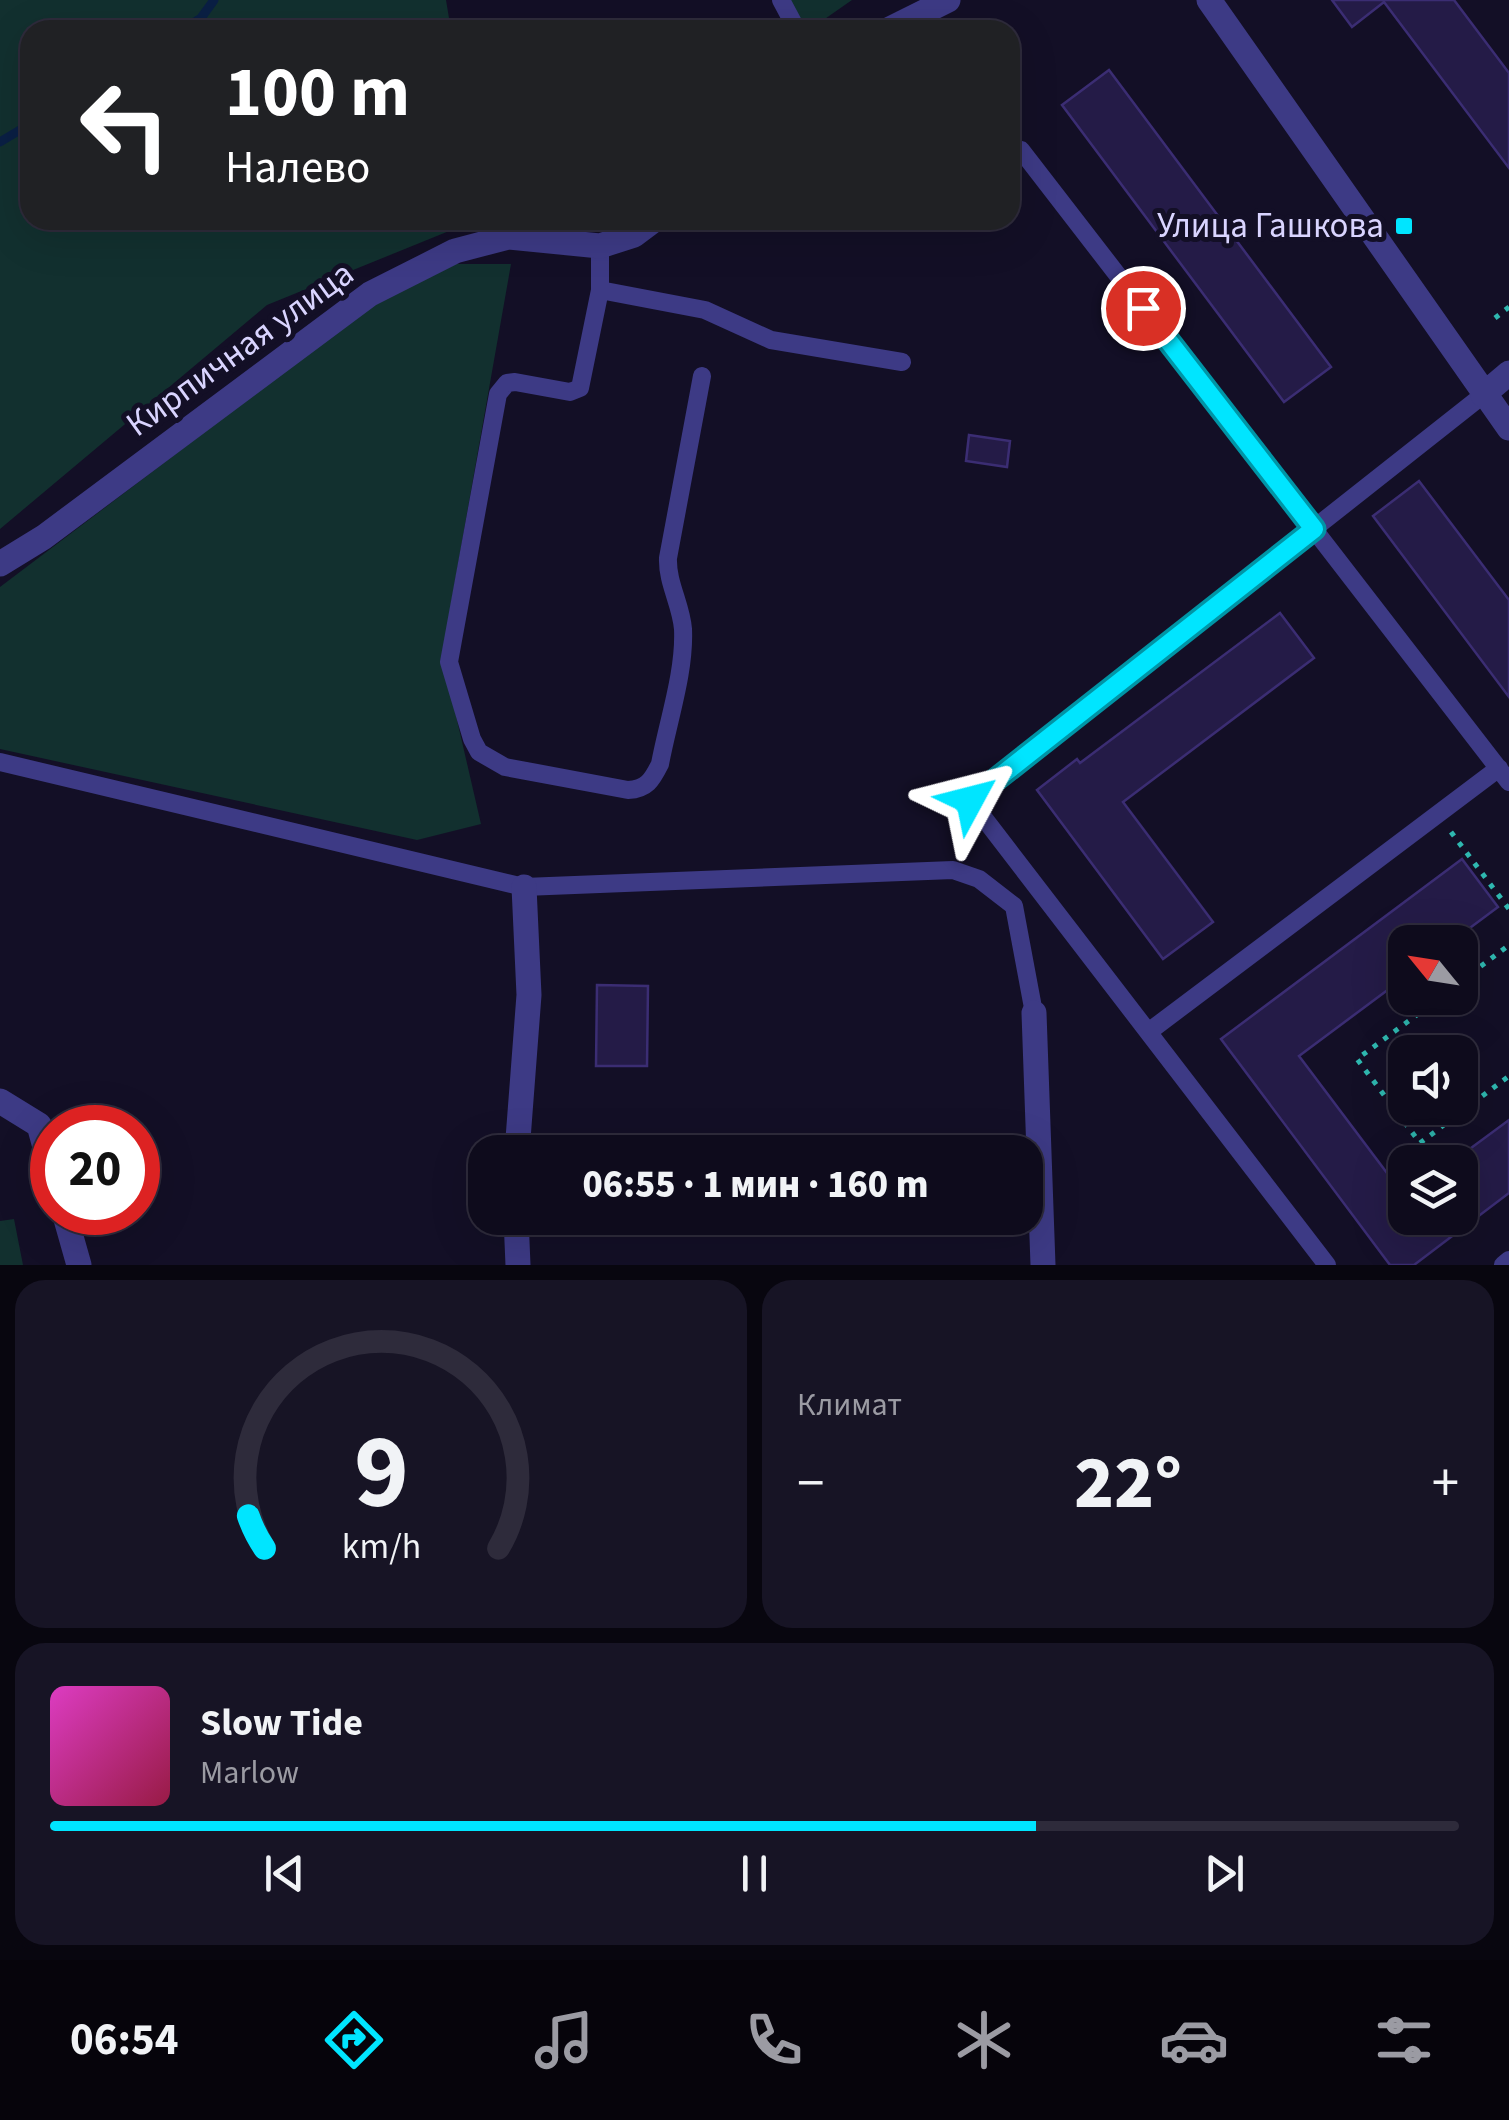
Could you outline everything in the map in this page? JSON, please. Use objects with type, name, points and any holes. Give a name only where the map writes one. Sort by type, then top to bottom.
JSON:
[{"type":"street","points":[[908,20],[948,0]]},
{"type":"street","points":[[1209,0],[1509,428]]},
{"type":"street","points":[[600,246],[640,230]]},
{"type":"street","name":"Кирпичная улица","points":[[0,564],[44,538],[370,294],[455,250],[508,237],[600,246]]},
{"type":"street","points":[[1483,395],[1509,373]]},
{"type":"street","points":[[518,1135],[529,995],[524,887]]},
{"type":"street","points":[[1034,1013],[1044,1265]]},
{"type":"street","points":[[0,1101],[30,1120]]},
{"type":"street","points":[[71,1235],[79,1265]]},
{"type":"street","points":[[517,1235],[518,1265]]},
{"type":"lane","points":[[1021,150],[1504,775],[1438,814],[1150,1030]]},
{"type":"lane","points":[[600,246],[600,290],[580,388],[570,392],[515,382],[507,383],[498,394],[449,662],[472,739],[490,761],[628,790],[641,789],[652,780],[660,764],[681,648],[683,626],[668,574],[668,558],[702,376]]},
{"type":"lane","points":[[600,290],[705,310],[771,340],[902,362]]},
{"type":"lane","points":[[1327,1265],[970,800],[1483,395]]},
{"type":"lane","points":[[0,762],[524,887],[953,870],[979,879],[1014,906],[1034,1013]]},
{"type":"lane","points":[[1503,1265],[1509,1260]]},
{"type":"path","points":[[1495,318],[1509,307]]},
{"type":"path","points":[[1438,814],[1509,909]]},
{"type":"path","points":[[1478,969],[1509,946]]},
{"type":"path","points":[[1417,1015],[1357,1059],[1420,1143],[1509,1076]]},
{"type":"green space","points":[[0,0],[446,0],[449,20],[20,20],[20,230],[452,230],[267,305],[0,529]]},
{"type":"green space","points":[[782,0],[852,0],[823,20],[787,20]]},
{"type":"green space","points":[[454,264],[511,264],[442,655],[481,824],[417,840],[0,749],[0,587],[374,304]]},
{"type":"green space","points":[[14,1219],[23,1265],[0,1265],[0,1221]]},
{"type":"building","points":[[1332,0],[1454,0],[1509,73],[1509,168],[1384,2],[1352,27]]},
{"type":"building","points":[[1109,70],[1331,367],[1284,402],[1062,105]]},
{"type":"building","points":[[969,435],[1010,441],[1007,467],[966,461]]},
{"type":"building","points":[[1419,481],[1509,600],[1509,697],[1373,516]]},
{"type":"building","points":[[1280,613],[1314,658],[1123,802],[1213,922],[1163,959],[1037,790],[1077,759],[1080,763]]},
{"type":"building","points":[[1462,859],[1498,907],[1474,925],[1388,925],[1388,990],[1299,1056],[1388,1174],[1388,1235],[1454,1235],[1414,1265],[1390,1265],[1221,1039]]},
{"type":"building","points":[[597,985],[648,986],[647,1066],[596,1066]]},
{"type":"building","points":[[1509,1120],[1509,1193],[1478,1216],[1475,1145]]},
{"type":"waterway","points":[[198,20],[214,0]]},
{"type":"waterway","points":[[0,142],[20,130]]},
{"type":"place","name":"Улица Гашкова","points":[[1404,226]]},
{"type":"route","points":[[970,800],[1314,529],[1143,308]]}]
